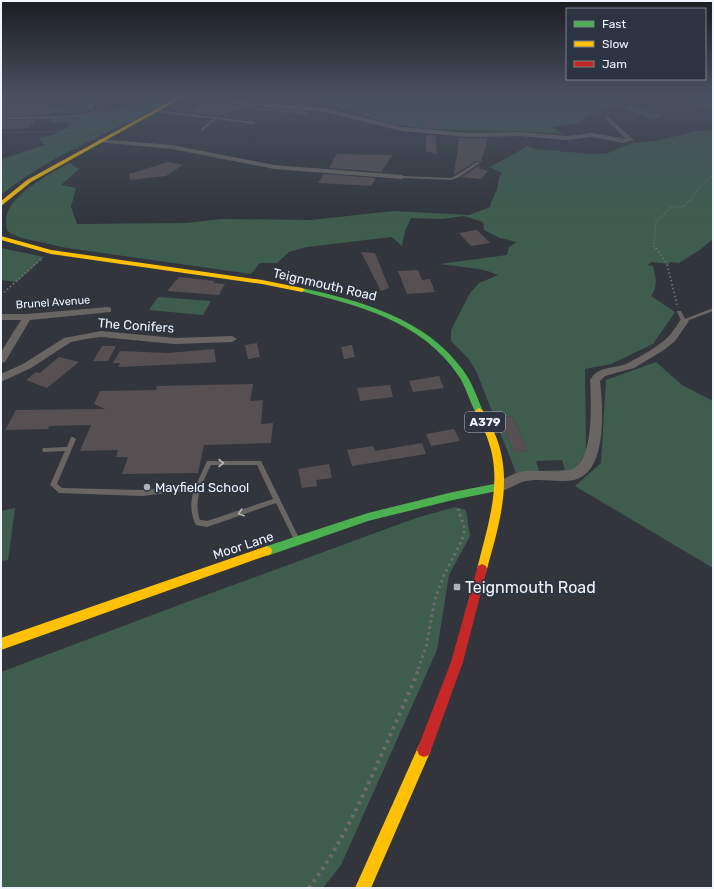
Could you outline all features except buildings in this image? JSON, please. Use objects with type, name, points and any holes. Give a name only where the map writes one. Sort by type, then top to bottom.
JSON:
[{"type":"main road","points":[[1,204],[28,181],[105,137]]},
{"type":"main road","name":"Teignmouth Road","points":[[1,238],[51,252],[195,272],[301,290],[380,310],[416,331],[439,348],[458,369],[489,430],[498,459],[499,487],[492,529],[457,662],[418,768],[363,888]]},
{"type":"main road","name":"Moor Lane","points":[[1,644],[156,591],[191,576],[368,517],[452,496],[499,487]]},
{"type":"street","points":[[561,137],[571,137]]},
{"type":"street","points":[[605,137],[623,141],[631,140],[628,137]]},
{"type":"street","points":[[98,141],[172,147],[274,167],[402,177]]},
{"type":"street","name":"Brunel Avenue","points":[[1,317],[28,317],[108,310]]},
{"type":"street","points":[[1,360],[28,317]]},
{"type":"street","points":[[499,487],[521,477],[573,475],[587,466],[593,449],[597,405],[595,380],[601,373],[630,366],[660,348],[672,339],[682,317]]},
{"type":"street","name":"The Conifers","points":[[1,378],[26,366],[68,340],[86,336],[101,334],[175,341],[232,339]]},
{"type":"lane","points":[[402,177],[451,178],[458,176],[478,163]]},
{"type":"lane","points":[[682,317],[713,310]]},
{"type":"lane","points":[[73,439],[53,485],[61,491],[142,493],[197,487]]},
{"type":"lane","points":[[45,450],[69,449]]},
{"type":"lane","points":[[278,500],[207,524],[198,523],[194,515],[197,487],[209,463],[259,463],[278,500],[298,541]]},
{"type":"path","points":[[1,163],[72,137]]},
{"type":"path","points":[[682,317],[667,264],[654,246],[656,222],[672,207],[685,206],[704,182],[713,176]]},
{"type":"path","points":[[1,295],[31,268]]},
{"type":"path","points":[[309,888],[318,876],[348,823],[371,777],[416,675],[426,647],[435,599],[444,575],[462,540],[465,529],[452,496]]},
{"type":"green space","points":[[97,137],[42,166],[1,195],[1,159],[44,145],[40,138]]},
{"type":"green space","points":[[670,137],[713,137],[713,239],[701,249],[679,263],[670,262],[669,264],[651,262],[648,265],[653,266],[656,281],[655,288],[651,296],[675,312],[653,344],[611,364],[585,369],[586,451],[577,467],[572,471],[516,473],[477,373],[468,358],[451,341],[451,330],[470,293],[479,283],[498,275],[477,269],[439,264],[507,255],[509,247],[517,242],[500,238],[484,230],[483,222],[464,216],[442,219],[411,218],[405,231],[402,246],[392,237],[307,247],[289,252],[277,263],[260,263],[251,274],[67,248],[22,238],[11,234],[7,230],[6,220],[11,206],[17,198],[34,184],[69,163],[79,169],[61,185],[76,188],[71,207],[77,224],[185,223],[222,219],[311,220],[393,211],[469,215],[490,207],[502,173],[490,167],[528,146],[533,149],[593,154],[608,153],[632,143],[656,141]],"holes":[[[512,416],[528,451],[514,452],[499,418]],[[562,460],[565,470],[539,471],[536,461]]]},
{"type":"green space","points":[[1,248],[44,257],[17,282],[1,280]]},
{"type":"green space","points":[[158,297],[211,301],[203,315],[149,310]]},
{"type":"green space","points":[[656,362],[682,385],[713,401],[713,568],[575,486],[601,463],[606,380]]},
{"type":"green space","points":[[455,507],[466,510],[470,536],[449,575],[437,650],[341,865],[323,888],[1,888],[1,672],[416,518]]},
{"type":"green space","points":[[15,508],[8,560],[1,561],[1,511]]},
{"type":"traffic: fast","points":[[302,290],[346,300],[367,307],[387,315],[425,337],[442,351],[461,373],[479,411]]},
{"type":"traffic: fast","points":[[267,551],[368,517],[453,496],[499,487]]},
{"type":"traffic: slow","points":[[1,204],[29,181],[108,137]]},
{"type":"traffic: slow","points":[[1,238],[51,252],[262,282],[302,290]]},
{"type":"traffic: slow","points":[[479,411],[495,447],[499,474],[498,501],[482,569]]},
{"type":"traffic: slow","points":[[1,644],[267,551]]},
{"type":"traffic: slow","points":[[363,888],[424,750]]},
{"type":"traffic: jam","points":[[424,750],[457,662],[482,569]]},
{"type":"place","name":"Mayfield School","points":[[147,487]]},
{"type":"place","name":"Teignmouth Road","points":[[457,587]]}]
